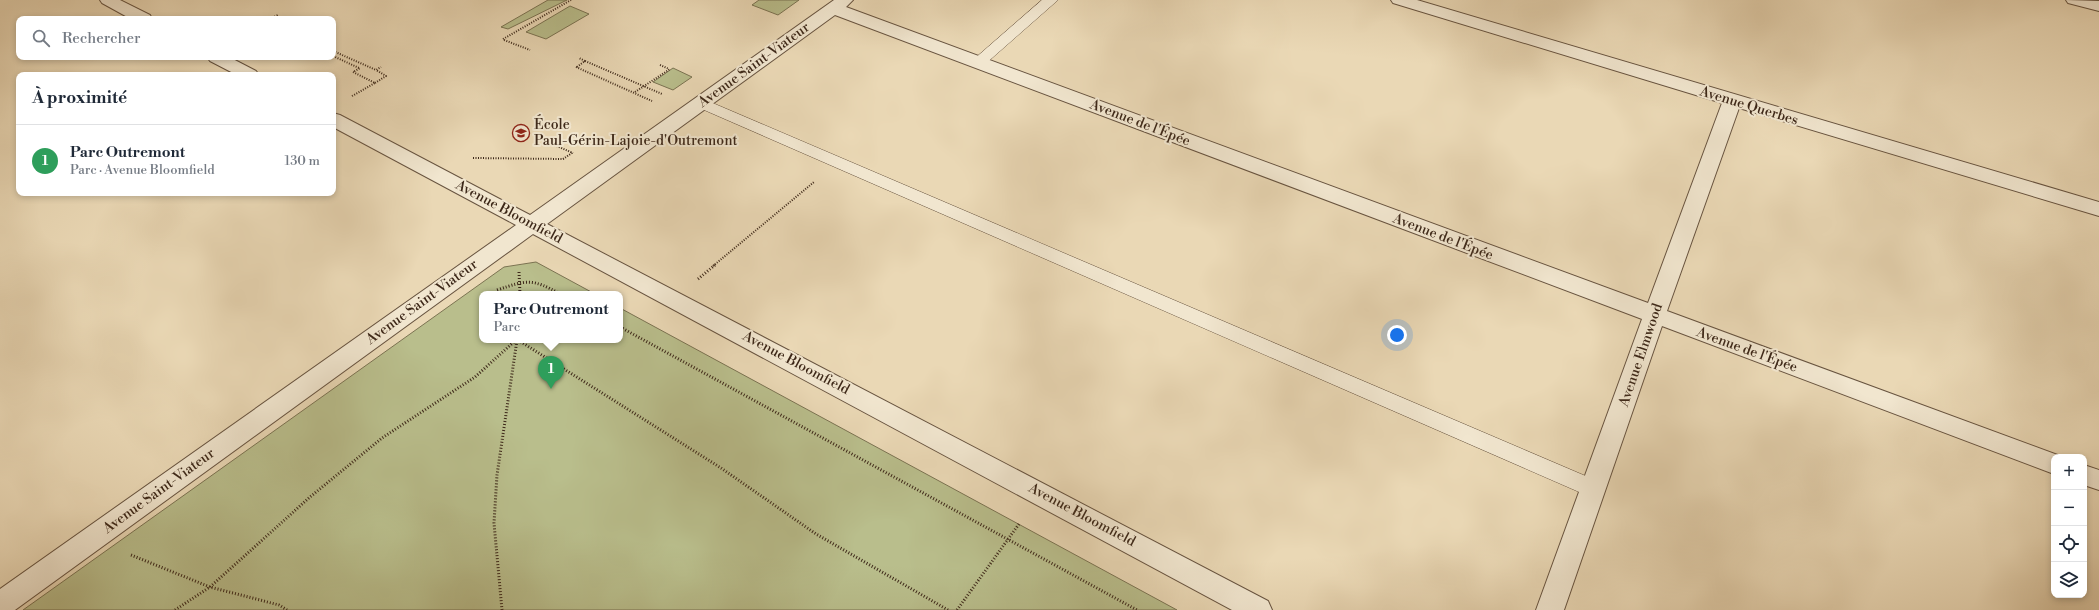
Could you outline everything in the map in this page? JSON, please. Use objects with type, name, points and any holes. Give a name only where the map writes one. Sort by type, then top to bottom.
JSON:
[{"type":"street","points":[[108,0],[138,16]]},
{"type":"street","name":"Avenue Querbes","points":[[1399,0],[1732,101],[2099,209]]},
{"type":"street","points":[[2074,0],[2099,6]]},
{"type":"street","name":"Avenue de l'Épée","points":[[839,4],[978,63],[2051,463]]},
{"type":"street","name":"Avenue Saint-Viateur","points":[[4,594],[531,225],[839,4]]},
{"type":"street","points":[[222,60],[244,72]]},
{"type":"street","name":"Avenue Elmwood","points":[[1550,610],[1732,101]]},
{"type":"street","name":"Avenue Bloomfield","points":[[336,121],[1258,610]]},
{"type":"street","points":[[2087,476],[2099,480]]},
{"type":"lane","points":[[978,63],[1051,0]]},
{"type":"lane","points":[[701,103],[1594,489]]},
{"type":"path","points":[[530,50],[503,39],[571,0]]},
{"type":"path","points":[[336,52],[386,76],[352,96]]},
{"type":"path","points":[[336,57],[360,68],[353,72],[375,82]]},
{"type":"path","points":[[579,58],[665,96]]},
{"type":"path","points":[[586,61],[576,67],[656,102]]},
{"type":"path","points":[[634,93],[670,69],[660,65]]},
{"type":"path","points":[[376,70],[381,67]]},
{"type":"path","points":[[552,144],[579,156]]},
{"type":"path","points":[[468,158],[563,159],[572,153]]},
{"type":"path","points":[[698,279],[838,162]]},
{"type":"path","points":[[519,270],[520,291]]},
{"type":"path","points":[[496,291],[499,288],[520,282],[541,283],[555,291]]},
{"type":"path","points":[[623,329],[1137,610]]},
{"type":"path","points":[[175,610],[210,587],[310,497],[382,438],[475,377],[514,343]]},
{"type":"path","points":[[502,610],[498,581],[495,509],[497,475],[517,343]]},
{"type":"path","points":[[522,343],[722,468],[816,534],[948,610]]},
{"type":"path","points":[[957,610],[1019,524]]},
{"type":"path","points":[[131,554],[210,587],[278,605],[286,610]]},
{"type":"green space","points":[[548,0],[567,0],[508,29],[501,27]]},
{"type":"green space","points":[[759,0],[799,0],[778,15],[752,5]]},
{"type":"green space","points":[[570,6],[589,14],[546,39],[526,32]]},
{"type":"green space","points":[[673,68],[692,77],[673,90],[653,82]]},
{"type":"green space","points":[[536,262],[589,291],[479,291],[479,343],[623,343],[623,310],[1177,610],[23,610],[504,267]]},
{"type":"place","name":"École Paul-Gérin-Lajoie-d'Outremont","points":[[521,133]]},
{"type":"place","name":"Parc Outremont","points":[[551,389]]}]
